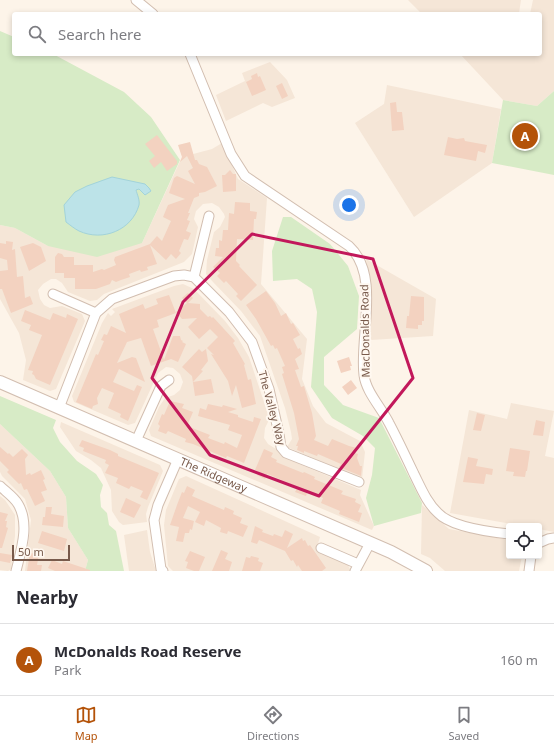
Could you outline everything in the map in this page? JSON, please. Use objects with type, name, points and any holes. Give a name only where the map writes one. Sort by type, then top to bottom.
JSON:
[{"type":"street","points":[[136,0],[151,12]]},
{"type":"street","name":"MacDonalds Road","points":[[191,56],[229,148],[245,176],[350,246],[356,254],[362,267],[366,293],[363,368],[365,382],[388,421],[425,496],[438,514],[453,523],[493,533],[506,534]]},
{"type":"street","points":[[59,408],[96,313],[112,299],[174,276],[184,275],[194,277],[209,216]]},
{"type":"street","name":"The Valley Way","points":[[194,277],[229,312],[252,342],[269,389],[279,434],[280,447],[286,453],[359,482]]},
{"type":"street","points":[[53,294],[96,313]]},
{"type":"street","points":[[136,441],[161,386],[169,380]]},
{"type":"street","name":"The Ridgeway","points":[[0,382],[391,552],[425,570]]},
{"type":"street","points":[[163,571],[161,569],[154,520],[158,505],[178,459]]},
{"type":"street","points":[[0,486],[18,504],[25,524],[16,571]]},
{"type":"street","points":[[542,542],[554,538]]},
{"type":"street","points":[[321,548],[356,568],[370,543]]},
{"type":"street","points":[[529,571],[531,559]]},
{"type":"highlighted area","points":[[252,234],[373,259],[413,378],[319,496],[210,455],[152,378],[183,302]]},
{"type":"shaded area","points":[[408,0],[521,0],[519,12],[420,12]]},
{"type":"shaded area","points":[[533,0],[554,0],[554,91],[537,106],[503,100],[462,56],[542,56],[542,12],[530,12]]},
{"type":"shaded area","points":[[270,62],[287,80],[295,98],[272,107],[263,103],[226,121],[216,95],[245,81],[242,73]]},
{"type":"shaded area","points":[[387,85],[501,109],[492,163],[414,217],[355,123],[384,104]]},
{"type":"shaded area","points":[[222,143],[238,179],[267,198],[261,284],[307,339],[302,379],[313,406],[326,423],[360,441],[365,452],[362,479],[287,447],[292,439],[291,432],[285,408],[260,336],[241,311],[206,274],[207,260],[214,232],[220,227],[225,217],[219,207],[212,203],[203,204],[196,211],[194,219],[198,227],[192,254],[184,262],[104,294],[97,300],[90,301],[68,292],[62,283],[56,279],[51,279],[43,284],[38,290],[40,299],[44,305],[50,308],[62,306],[82,314],[85,321],[56,389],[50,391],[23,380],[26,360],[19,333],[0,299],[0,225],[15,228],[48,246],[142,243],[182,157],[212,149]]},
{"type":"shaded area","points":[[366,259],[436,299],[433,336],[371,340],[370,284]]},
{"type":"shaded area","points":[[183,284],[194,289],[225,321],[238,338],[249,357],[268,414],[268,422],[265,428],[264,438],[268,444],[276,449],[283,457],[361,490],[360,495],[374,526],[372,530],[151,436],[149,430],[159,407],[165,398],[174,395],[180,390],[183,382],[180,374],[173,368],[166,367],[158,373],[135,423],[128,425],[74,402],[72,396],[102,323],[108,313],[111,316],[115,312],[112,309]]},
{"type":"shaded area","points":[[511,403],[554,411],[545,456],[554,458],[554,532],[542,530],[542,523],[506,523],[450,513],[469,410],[507,419]]},
{"type":"shaded area","points":[[61,422],[160,465],[163,471],[148,507],[146,514],[147,522],[123,525],[119,522],[112,511],[111,490],[101,468],[76,451],[60,427]]},
{"type":"shaded area","points":[[0,424],[50,471],[66,497],[68,528],[88,560],[85,571],[25,571],[31,520],[25,499],[2,476],[0,472]]},
{"type":"shaded area","points":[[186,476],[320,537],[316,550],[347,563],[351,571],[173,571],[168,566],[164,525],[166,510],[179,479]]},
{"type":"shaded area","points":[[0,496],[5,500],[15,515],[15,536],[11,569],[8,571],[0,570]]},
{"type":"shaded area","points":[[422,505],[449,529],[506,539],[506,559],[521,559],[519,571],[445,571],[430,558],[421,554]]},
{"type":"shaded area","points":[[147,530],[150,552],[156,571],[129,571],[124,535]]},
{"type":"green space","points":[[0,31],[12,36],[12,56],[57,56],[124,92],[151,117],[180,160],[142,243],[97,257],[48,246],[15,228],[0,225]]},
{"type":"green space","points":[[554,91],[554,175],[492,163],[503,100],[537,106]]},
{"type":"green space","points":[[283,217],[291,217],[330,244],[348,266],[359,296],[357,329],[324,357],[324,385],[343,405],[379,418],[422,503],[421,513],[374,526],[366,498],[372,475],[375,448],[363,436],[332,418],[311,387],[317,312],[312,289],[297,279],[273,281],[272,251]]},
{"type":"green space","points":[[0,396],[56,420],[53,428],[60,442],[77,461],[96,474],[103,485],[100,495],[101,507],[107,513],[109,525],[116,531],[124,571],[85,571],[88,560],[68,528],[66,497],[50,471],[0,424]]},
{"type":"water","points":[[112,177],[145,184],[151,191],[145,195],[139,189],[136,190],[139,205],[130,221],[115,232],[98,235],[79,231],[66,222],[64,205],[75,192]]},
{"type":"building","points":[[257,73],[258,77],[260,76],[266,90],[252,96],[246,82],[252,79],[251,76]]},
{"type":"building","points":[[282,83],[288,96],[282,99],[276,86]]},
{"type":"building","points":[[396,102],[397,112],[402,112],[404,130],[392,131],[390,103]]},
{"type":"building","points":[[157,135],[177,161],[177,164],[167,171],[161,162],[154,168],[149,161],[155,156],[145,144]]},
{"type":"building","points":[[448,137],[457,139],[464,138],[465,141],[487,145],[485,153],[478,151],[476,161],[444,155]]},
{"type":"building","points":[[190,142],[195,160],[197,160],[199,164],[207,167],[217,186],[205,192],[199,193],[199,196],[194,198],[188,213],[190,213],[187,220],[190,221],[186,231],[191,233],[188,240],[184,239],[179,251],[181,253],[176,259],[171,254],[166,260],[150,245],[157,264],[147,267],[148,270],[141,272],[140,270],[129,274],[130,277],[116,282],[112,280],[110,284],[96,289],[75,289],[75,278],[64,278],[64,273],[55,273],[55,257],[58,253],[62,254],[64,257],[74,257],[74,265],[93,265],[93,272],[102,269],[104,270],[116,265],[114,260],[115,257],[150,244],[157,236],[162,241],[171,221],[163,217],[168,205],[185,199],[169,193],[174,178],[177,176],[195,184],[188,171],[193,168],[187,156],[180,162],[182,157],[178,145]]},
{"type":"building","points":[[230,170],[233,174],[236,174],[236,191],[223,192],[222,175],[225,175]]},
{"type":"building","points":[[235,202],[250,203],[250,211],[257,212],[256,219],[254,219],[253,240],[237,239],[236,261],[257,285],[241,301],[236,296],[238,294],[226,281],[224,283],[217,276],[220,273],[213,267],[223,257],[215,256],[216,248],[219,248],[219,240],[222,241],[223,230],[228,230],[229,213],[234,214]]},
{"type":"building","points":[[6,241],[13,242],[12,250],[15,249],[17,277],[23,276],[25,298],[30,296],[33,304],[11,313],[2,289],[0,289],[0,271],[8,270],[7,260],[0,258],[0,243],[6,244]]},
{"type":"building","points":[[33,243],[41,247],[46,261],[29,271],[20,247]]},
{"type":"building","points":[[266,291],[275,303],[281,316],[286,313],[291,324],[293,323],[300,335],[293,339],[298,349],[300,348],[302,354],[295,359],[299,369],[295,370],[301,387],[304,386],[312,413],[316,436],[314,440],[328,446],[332,439],[357,448],[355,453],[358,454],[357,458],[360,466],[362,466],[361,476],[339,467],[341,464],[318,454],[317,456],[297,450],[298,446],[296,446],[299,439],[294,413],[282,374],[284,373],[282,367],[285,366],[277,348],[275,349],[273,345],[271,346],[256,319],[246,305]]},
{"type":"building","points":[[188,293],[193,298],[188,303],[200,304],[200,309],[208,317],[213,317],[235,341],[233,343],[245,364],[248,380],[251,379],[256,404],[242,408],[236,385],[232,396],[228,381],[211,354],[214,355],[207,348],[218,337],[210,329],[199,339],[188,327],[197,318],[182,319],[176,312],[187,303],[182,298]]},
{"type":"building","points":[[169,295],[176,313],[157,320],[159,327],[153,329],[164,360],[173,336],[180,336],[181,340],[183,341],[182,342],[186,344],[178,362],[171,359],[151,366],[141,338],[127,342],[117,363],[132,357],[136,358],[145,382],[119,369],[113,382],[134,391],[137,385],[142,387],[128,421],[120,417],[121,414],[108,408],[114,393],[102,388],[97,398],[98,404],[93,406],[92,409],[76,402],[96,354],[98,355],[104,341],[101,340],[104,334],[107,335],[111,326],[126,333],[119,314],[143,304],[145,309],[158,304],[156,299]]},
{"type":"building","points":[[411,296],[424,297],[424,321],[422,321],[422,325],[418,325],[418,329],[406,328]]},
{"type":"building","points":[[25,310],[50,320],[53,313],[66,318],[67,314],[78,319],[50,385],[36,379],[32,374],[33,371],[28,370],[42,335],[29,330],[31,325],[21,321]]},
{"type":"building","points":[[199,349],[202,352],[206,349],[208,361],[201,370],[203,371],[193,382],[211,379],[214,393],[195,396],[192,376],[182,367]]},
{"type":"building","points":[[349,357],[352,366],[350,366],[351,370],[341,373],[337,361]]},
{"type":"building","points":[[351,380],[357,388],[348,395],[342,387]]},
{"type":"building","points":[[170,401],[184,404],[182,408],[193,412],[187,426],[210,435],[208,438],[224,444],[225,442],[237,448],[242,435],[228,430],[230,425],[198,416],[200,408],[206,410],[208,404],[222,407],[223,405],[237,409],[228,412],[238,415],[238,417],[253,422],[254,417],[261,419],[244,463],[227,456],[226,458],[185,442],[186,439],[168,431],[166,434],[158,431],[160,426],[158,424],[162,414],[164,415]]},
{"type":"building","points":[[477,413],[485,415],[481,431],[473,430]]},
{"type":"building","points":[[536,420],[545,422],[543,436],[533,435]]},
{"type":"building","points":[[82,440],[110,450],[118,454],[118,456],[159,473],[147,500],[140,497],[143,491],[131,486],[129,489],[116,483],[118,478],[105,473],[109,465],[105,463],[106,460],[83,451],[84,448],[79,446]]},
{"type":"building","points":[[0,447],[13,457],[22,449],[28,455],[25,459],[26,475],[30,473],[31,475],[41,470],[45,479],[43,480],[47,490],[41,492],[45,501],[35,506],[27,489],[24,490],[21,483],[19,484],[7,472],[9,470],[0,461]]},
{"type":"building","points":[[510,448],[530,451],[525,477],[513,476],[514,472],[506,471]]},
{"type":"building","points":[[264,449],[273,453],[271,457],[277,460],[276,462],[315,477],[314,479],[343,491],[341,494],[356,499],[355,502],[361,505],[358,512],[362,513],[359,522],[339,514],[340,511],[321,503],[323,498],[308,491],[306,496],[295,492],[298,487],[270,475],[267,474],[265,479],[257,475],[259,472],[255,470]]},
{"type":"building","points":[[468,457],[478,459],[476,466],[493,469],[492,475],[486,474],[484,484],[463,482]]},
{"type":"building","points":[[187,486],[195,490],[192,496],[224,510],[225,507],[234,511],[233,514],[242,518],[240,523],[248,526],[243,537],[228,531],[227,534],[220,532],[221,528],[206,520],[204,526],[195,522],[200,512],[188,506],[183,518],[194,521],[192,530],[190,529],[189,533],[185,533],[183,542],[176,541],[179,527],[170,525],[182,492],[184,493]]},
{"type":"building","points":[[126,498],[141,505],[134,518],[120,512]]},
{"type":"building","points":[[46,507],[52,507],[51,514],[64,516],[63,527],[42,525]]},
{"type":"building","points":[[0,512],[8,514],[5,521],[7,521],[6,527],[8,528],[2,548],[0,548]]},
{"type":"building","points":[[255,526],[263,530],[262,532],[273,536],[274,534],[282,537],[285,530],[293,534],[287,548],[302,538],[308,546],[310,545],[326,568],[322,571],[302,571],[298,565],[297,567],[293,560],[291,561],[285,551],[259,540],[257,544],[251,542]]},
{"type":"building","points":[[42,531],[67,539],[64,551],[38,543]]},
{"type":"building","points":[[221,550],[228,553],[225,559],[232,562],[229,571],[212,571]]},
{"type":"building","points":[[190,551],[205,557],[199,571],[186,568],[188,562],[185,561]]},
{"type":"building","points":[[0,553],[12,555],[10,563],[0,561]]},
{"type":"building","points":[[30,553],[39,554],[37,565],[42,565],[41,571],[27,571]]},
{"type":"building","points":[[251,556],[259,558],[258,561],[263,563],[260,571],[242,571],[246,557],[250,558]]},
{"type":"building","points":[[52,560],[62,564],[63,561],[90,571],[55,571],[48,568]]},
{"type":"place","name":"McDonalds Road Reserve","points":[[525,136]]}]
